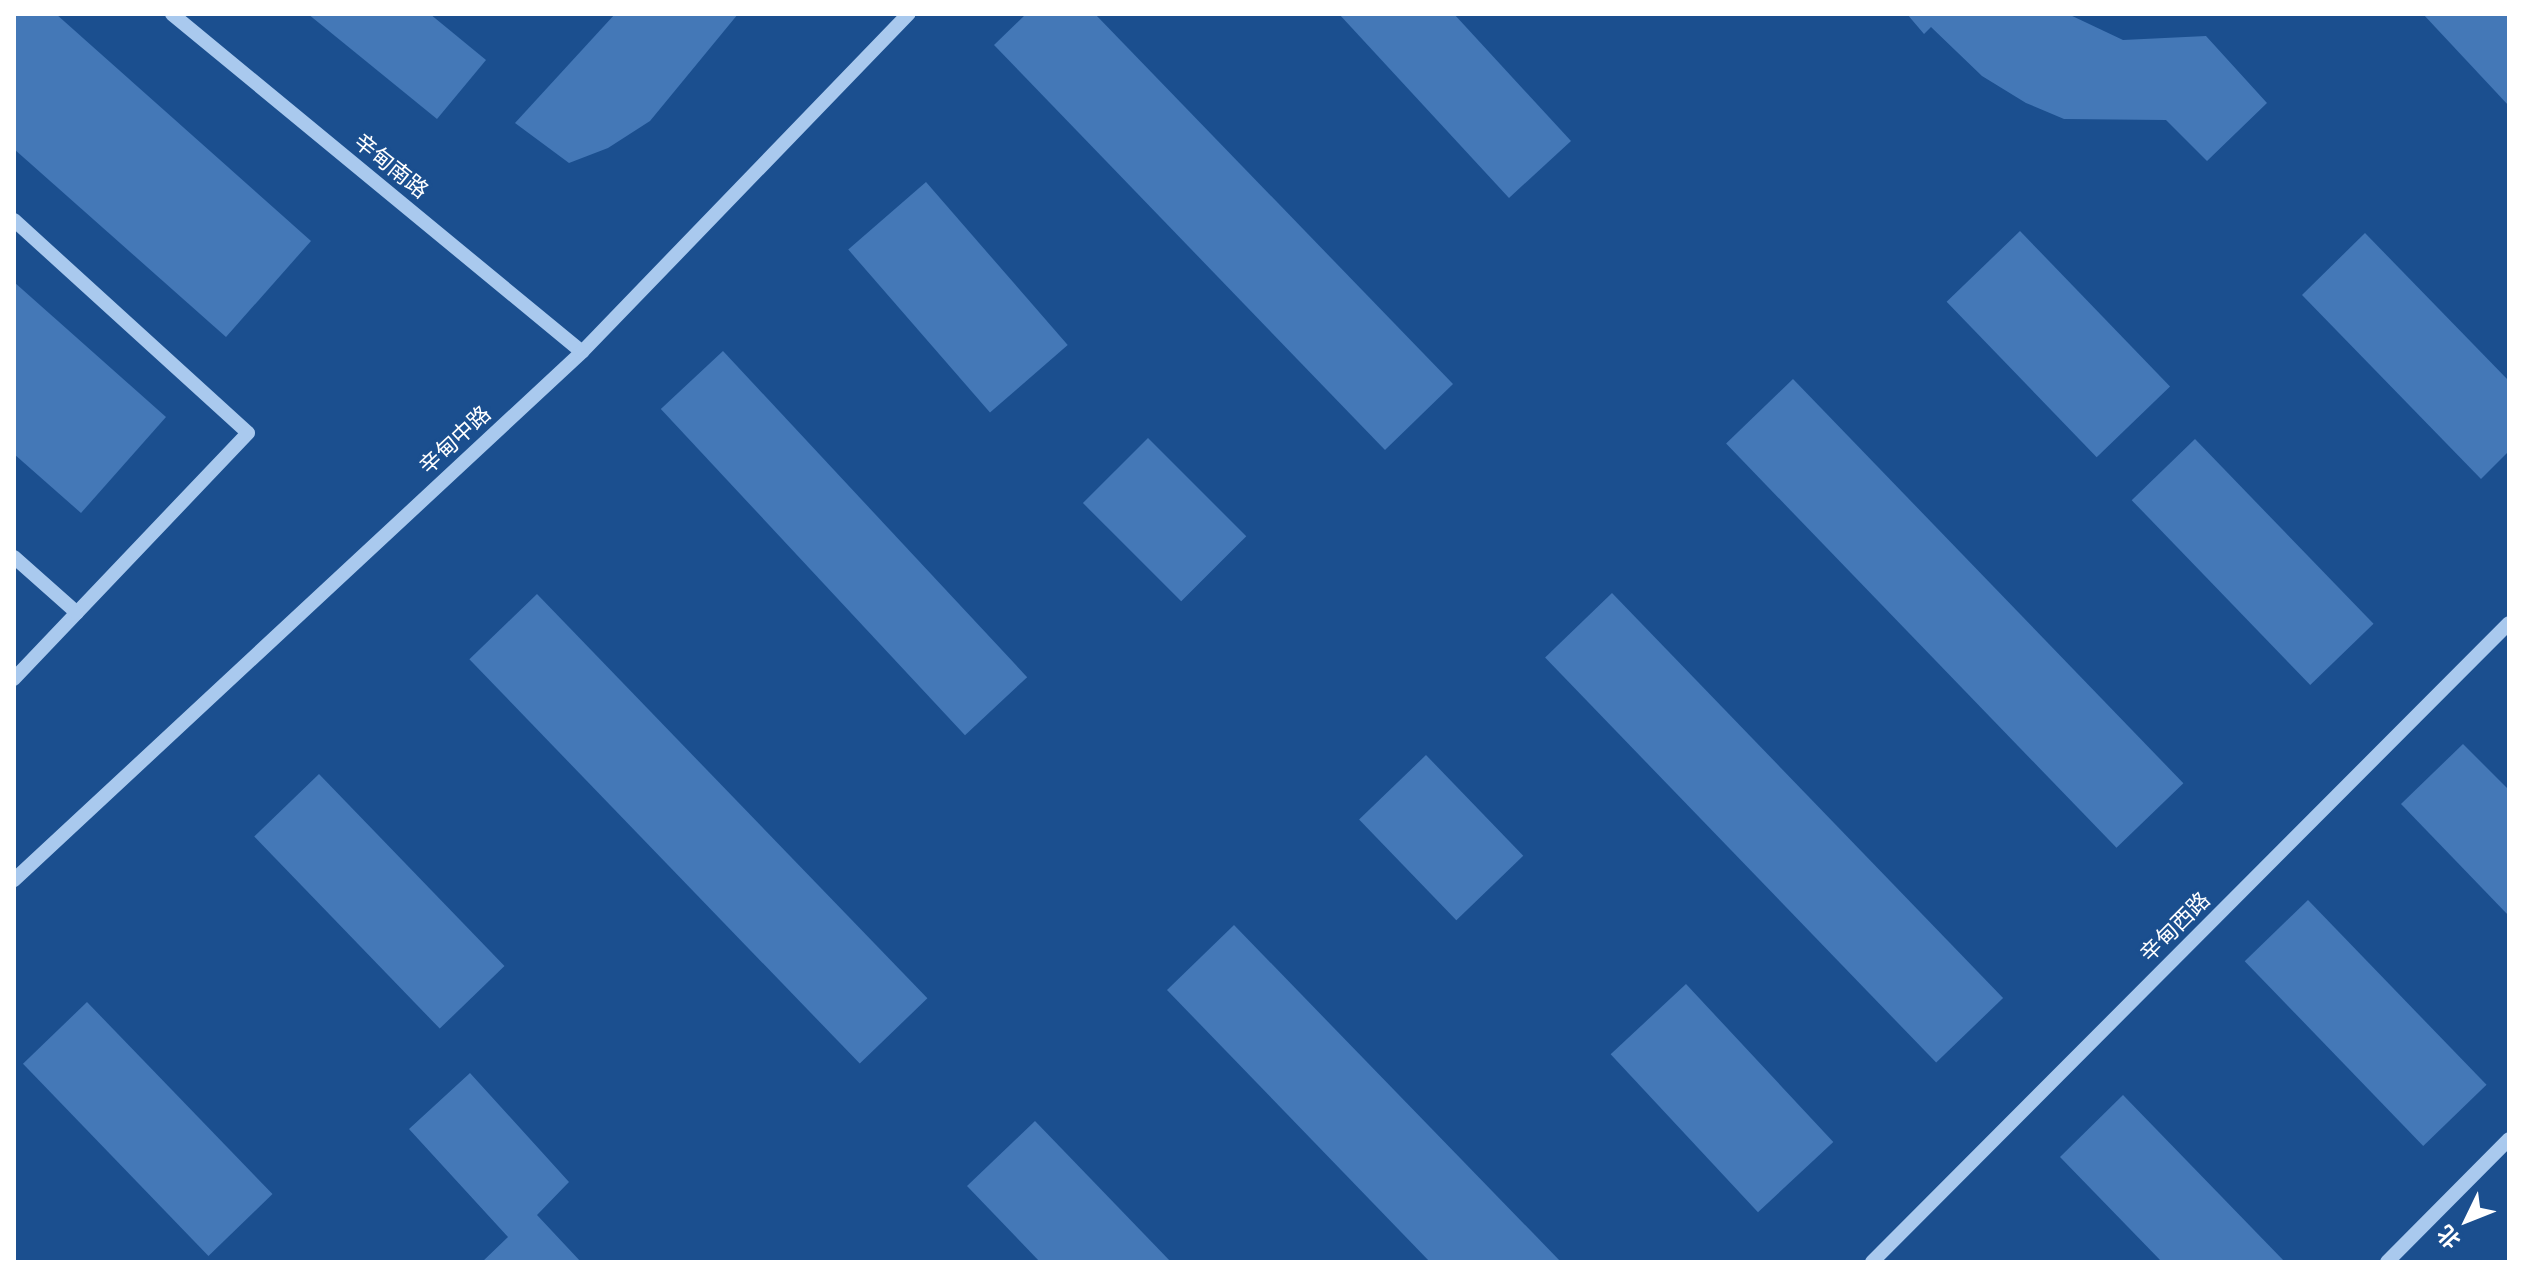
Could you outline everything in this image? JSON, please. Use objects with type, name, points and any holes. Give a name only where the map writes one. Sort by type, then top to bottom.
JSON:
[{"type":"street","name":"辛甸南路","points":[[172,14],[582,352]]},
{"type":"street","name":"辛甸中路","points":[[14,880],[582,352],[908,14]]},
{"type":"street","points":[[14,220],[248,433],[14,679]]},
{"type":"street","points":[[14,557],[77,613]]},
{"type":"street","name":"辛甸西路","points":[[1872,1262],[2509,623]]},
{"type":"street","points":[[2387,1262],[2509,1139]]},
{"type":"building","points":[[14,14],[56,14],[311,241],[226,337],[14,149]]},
{"type":"building","points":[[308,14],[430,14],[486,60],[437,119]]},
{"type":"building","points":[[615,14],[738,14],[650,121],[608,148],[569,163],[515,123]]},
{"type":"building","points":[[1026,14],[1095,14],[1453,384],[1385,450],[994,45]]},
{"type":"building","points":[[1339,14],[1454,14],[1571,141],[1509,198]]},
{"type":"building","points":[[1907,14],[2068,14],[2123,40],[2206,36],[2267,103],[2207,161],[2166,120],[2064,119],[2026,103],[1982,76],[1931,27],[1924,34]]},
{"type":"building","points":[[2423,14],[2509,14],[2509,106]]},
{"type":"building","points":[[926,182],[1068,345],[990,413],[848,250]]},
{"type":"building","points":[[2020,231],[2170,386],[2097,457],[1947,302]]},
{"type":"building","points":[[2365,233],[2509,381],[2509,451],[2481,479],[2302,295]]},
{"type":"building","points":[[14,282],[166,417],[81,513],[14,454]]},
{"type":"building","points":[[723,351],[1027,677],[965,735],[661,409]]},
{"type":"building","points":[[1793,379],[2183,783],[2116,848],[1726,444]]},
{"type":"building","points":[[1148,438],[1246,536],[1181,601],[1083,503]]},
{"type":"building","points":[[2195,439],[2374,624],[2310,685],[2132,500]]},
{"type":"building","points":[[1612,593],[2003,998],[1936,1063],[1545,658]]},
{"type":"building","points":[[537,594],[927,998],[860,1064],[469,659]]},
{"type":"building","points":[[2463,744],[2509,790],[2509,916],[2401,804]]},
{"type":"building","points":[[1426,755],[1523,856],[1456,920],[1359,820]]},
{"type":"building","points":[[319,774],[504,966],[440,1029],[254,837]]},
{"type":"building","points":[[2308,900],[2487,1085],[2423,1146],[2245,961]]},
{"type":"building","points":[[1234,925],[1561,1262],[1430,1262],[1167,990]]},
{"type":"building","points":[[1686,984],[1833,1142],[1758,1212],[1611,1054]]},
{"type":"building","points":[[87,1002],[272,1194],[208,1256],[23,1064]]},
{"type":"building","points":[[470,1073],[569,1182],[537,1215],[581,1262],[482,1262],[508,1237],[409,1129]]},
{"type":"building","points":[[2123,1095],[2285,1262],[2162,1262],[2060,1157]]},
{"type":"building","points":[[1035,1121],[1171,1262],[1040,1262],[967,1186]]}]
